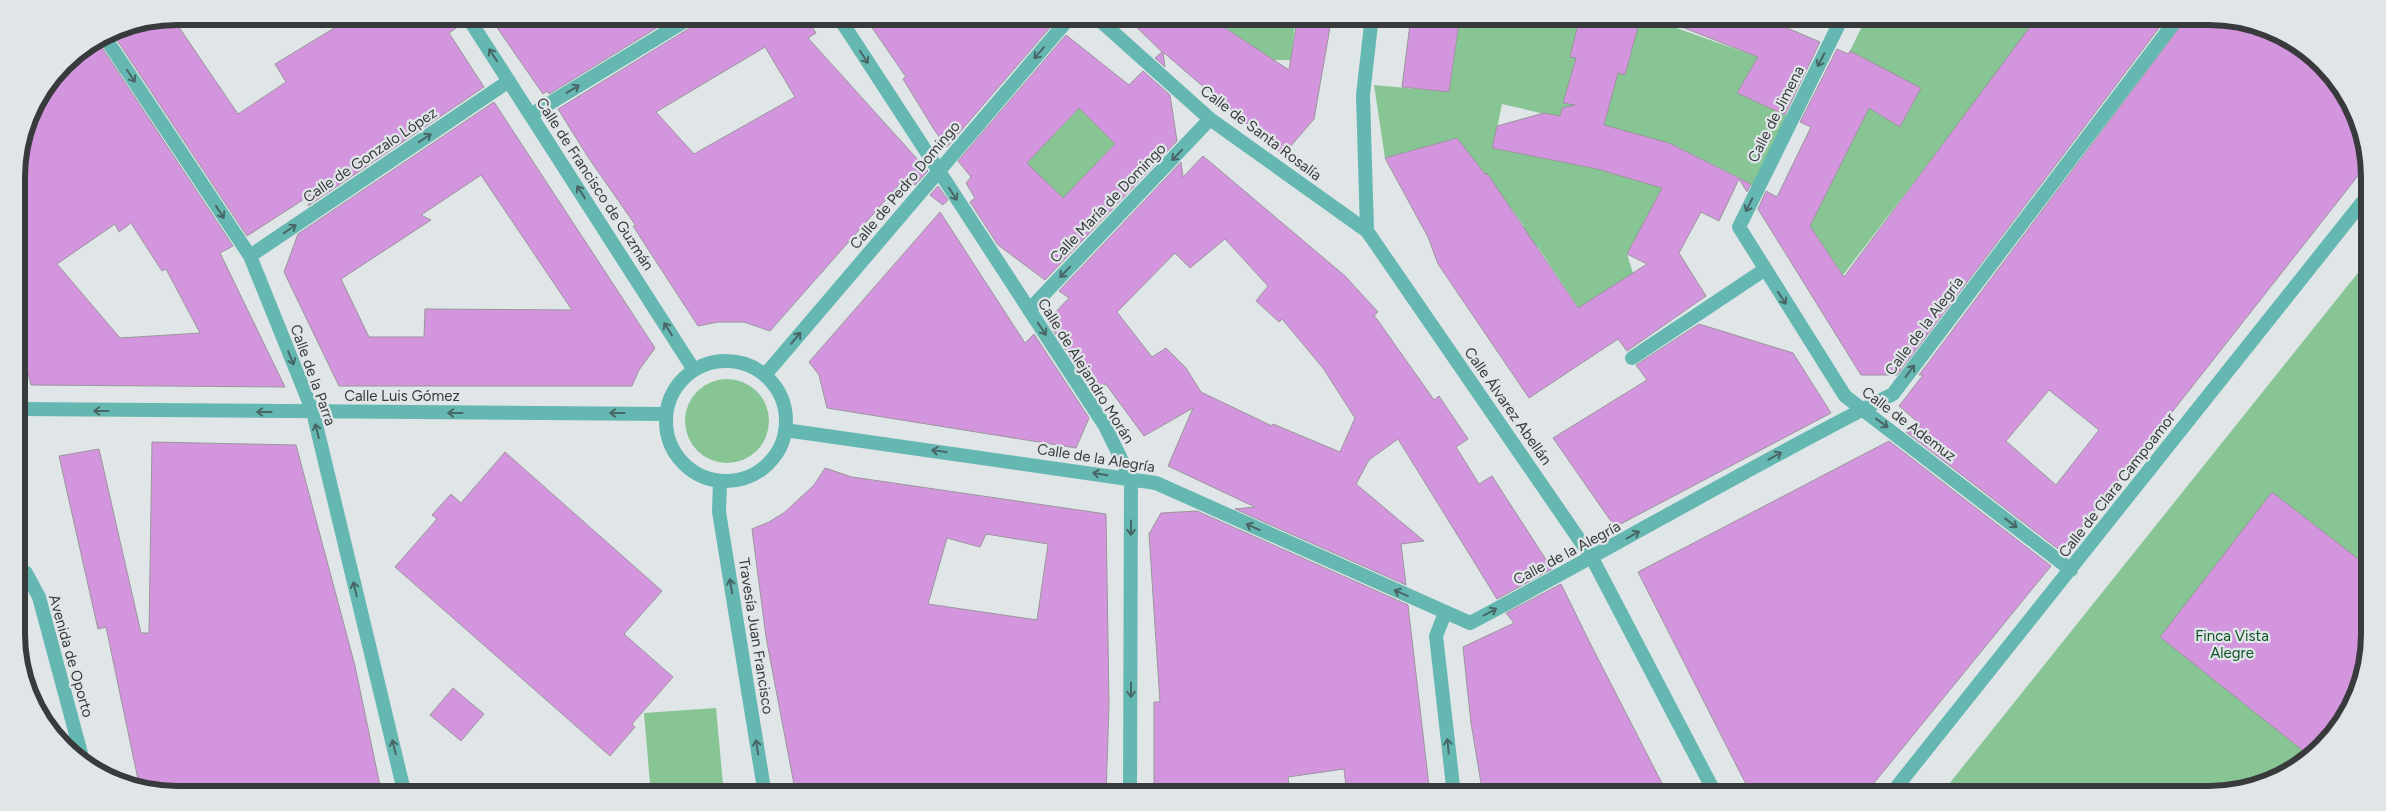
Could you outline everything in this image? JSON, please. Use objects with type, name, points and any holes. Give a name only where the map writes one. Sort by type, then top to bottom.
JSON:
[{"type":"street","name":"Calle de Francisco de Guzmán","points":[[473,25],[532,114],[694,370]]},
{"type":"street","points":[[532,114],[678,25]]},
{"type":"street","name":"Calle de Alejandro Morán","points":[[844,25],[1105,426],[1131,479],[1130,786]]},
{"type":"street","name":"Calle de Pedro Domingo","points":[[765,375],[1063,25]]},
{"type":"street","name":"Calle de Santa Rosalía","points":[[1105,25],[1210,119],[1367,231]]},
{"type":"street","points":[[1367,231],[1363,95],[1371,25]]},
{"type":"street","name":"Calle de Jimena","points":[[1739,227],[1836,25]]},
{"type":"street","name":"Calle de la Alegría","points":[[786,430],[1156,483],[1470,623],[1893,394],[2173,25]]},
{"type":"street","name":"Calle de la Parra","points":[[108,42],[250,256],[312,412],[403,786]]},
{"type":"street","name":"Calle de Gonzalo López","points":[[250,256],[509,81]]},
{"type":"street","name":"Calle María de Domingo","points":[[1029,310],[1210,119]]},
{"type":"street","name":"Calle de Clara Campoamor","points":[[1897,786],[2361,204]]},
{"type":"street","name":"Calle de Ademuz","points":[[1739,227],[1764,270],[1845,396],[2071,570]]},
{"type":"street","name":"Calle Álvarez Abellán","points":[[1367,231],[1592,558],[1712,786]]},
{"type":"street","points":[[1632,358],[1764,270]]},
{"type":"street","points":[[725,361],[740,362],[765,375],[781,398],[785,412],[786,430],[776,453],[757,472],[744,478],[720,482],[702,476],[688,468],[670,444],[666,429],[666,414],[676,387],[694,370],[711,363],[725,361]]},
{"type":"street","name":"Calle Luis Gómez","points":[[25,409],[666,414]]},
{"type":"street","name":"Travesía Juan Francisco","points":[[720,482],[719,512],[764,786]]},
{"type":"street","name":"Avenida de Oporto","points":[[25,573],[39,597],[80,751]]},
{"type":"street","points":[[1446,613],[1436,636],[1453,786]]},
{"type":"green space","points":[[1221,25],[1295,25],[1291,60],[1274,60],[1267,67],[1234,61],[1251,45]]},
{"type":"green space","points":[[1459,25],[1585,25],[1572,74],[1624,25],[1668,25],[1758,57],[1737,93],[1792,118],[1757,189],[1740,178],[1669,143],[1502,104],[1493,148],[1597,169],[1662,188],[1627,254],[1633,273],[1580,310],[1538,247],[1511,265],[1496,244],[1524,226],[1511,208],[1481,228],[1493,185],[1457,138],[1385,158],[1374,85],[1449,92]]},
{"type":"green space","points":[[1863,25],[2034,25],[1843,275],[1810,226],[1869,108],[1900,127],[1920,88],[1850,51]]},
{"type":"green space","points":[[1079,108],[1116,142],[1058,205],[1016,153],[1041,123],[1055,134]]},
{"type":"green space","name":"Finca Vista Alegre","points":[[2361,269],[2360,654],[2353,683],[2345,701],[2323,734],[2309,748],[2276,770],[2258,778],[2219,786],[1947,786]]},
{"type":"green space","points":[[727,379],[743,382],[757,391],[766,405],[769,421],[766,437],[757,451],[743,460],[727,463],[711,460],[697,451],[688,437],[685,421],[688,405],[697,391],[711,382]]},
{"type":"green space","points":[[716,708],[723,786],[650,786],[644,713]]},
{"type":"building","points":[[177,25],[238,114],[286,82],[275,64],[339,25],[461,25],[449,33],[484,87],[308,206],[312,194],[247,236],[116,38],[128,33],[157,26]]},
{"type":"building","points":[[495,25],[661,25],[549,94],[547,91],[543,94]]},
{"type":"building","points":[[695,25],[811,25],[816,33],[808,38],[928,171],[915,185],[905,178],[770,331],[744,322],[718,322],[698,326],[633,226],[636,226],[588,157],[558,109]],"holes":[[[765,47],[795,97],[694,154],[656,112]]]},
{"type":"building","points":[[870,25],[1052,25],[947,147],[903,79],[906,77]]},
{"type":"building","points":[[1134,25],[1221,25],[1289,70],[1296,25],[1330,25],[1314,119],[1283,155],[1163,52],[1165,67],[1155,58],[1162,52]]},
{"type":"building","points":[[1410,25],[1459,25],[1449,92],[1402,87]]},
{"type":"building","points":[[1578,25],[1639,25],[1625,75],[1618,73],[1604,125],[1669,143],[1751,184],[1747,192],[1739,179],[1719,221],[1701,212],[1679,253],[1706,296],[1627,351],[1618,339],[1529,398],[1438,264],[1428,237],[1385,158],[1457,138],[1486,175],[1487,173],[1578,308],[1647,264],[1627,254],[1662,188],[1597,169],[1492,148],[1497,126],[1544,113],[1560,116],[1562,108],[1575,105],[1563,103],[1576,58],[1570,57]]},
{"type":"building","points":[[1677,25],[1780,25],[1820,42],[1785,115],[1737,93],[1758,57]]},
{"type":"building","points":[[2031,25],[2161,25],[1897,375],[1861,375],[1758,209],[1766,191],[1777,197],[1811,127],[1800,122],[1837,49],[1848,54],[1850,51],[1921,88],[1900,127],[1869,108],[1810,226],[1844,277]]},
{"type":"building","points":[[2181,25],[2229,26],[2267,37],[2285,45],[2301,56],[2330,85],[2353,128],[2361,172],[2062,552],[1906,432],[1921,425],[1899,406],[1923,375],[1919,375]],"holes":[[[2049,390],[2099,430],[2056,485],[2006,441]]]},
{"type":"building","points":[[1066,35],[1129,85],[1143,71],[1170,95],[1177,141],[1045,280],[998,245],[970,202],[975,198],[966,183],[971,177],[958,161]],"holes":[[[1079,108],[1115,144],[1063,198],[1027,163]]]},
{"type":"building","points":[[101,46],[233,246],[220,253],[285,387],[31,385],[25,361],[25,167],[30,138],[45,101],[56,85],[85,56]],"holes":[[[131,223],[162,271],[166,269],[200,333],[120,338],[57,264],[115,224],[119,232]]]},
{"type":"building","points":[[494,102],[655,348],[639,370],[632,386],[339,386],[284,272],[298,234]],"holes":[[[481,175],[572,310],[425,309],[424,337],[369,337],[341,279],[431,220],[421,215]]]},
{"type":"building","points":[[1203,156],[1345,276],[1378,312],[1374,315],[1434,400],[1439,396],[1468,439],[1456,447],[1479,484],[1492,476],[1552,569],[1497,599],[1398,439],[1369,460],[1356,484],[1424,541],[1401,544],[1406,585],[1235,509],[1255,507],[1168,466],[1193,408],[1144,436],[1105,383],[1098,399],[1047,321],[1069,298],[1059,291],[1181,162],[1183,177]],"holes":[[[1225,239],[1268,286],[1256,301],[1279,322],[1282,319],[1323,368],[1355,418],[1340,452],[1273,424],[1272,426],[1201,392],[1186,368],[1166,348],[1152,357],[1117,312],[1175,253],[1190,268]]]},
{"type":"building","points":[[938,186],[948,200],[943,205],[930,195]]},
{"type":"building","points":[[940,212],[1025,343],[1034,334],[1089,418],[1076,448],[827,408],[819,375],[809,362]]},
{"type":"building","points":[[1699,324],[1793,353],[1831,413],[1615,527],[1553,438],[1647,380],[1636,365]]},
{"type":"building","points":[[1889,441],[2051,566],[1872,786],[1747,786],[1638,572]]},
{"type":"building","points":[[152,442],[296,445],[355,666],[380,786],[177,786],[157,785],[138,781],[106,627],[98,629],[59,456],[99,449],[141,633],[149,633]]},
{"type":"building","points":[[505,452],[662,591],[624,634],[673,677],[632,724],[635,727],[610,756],[395,567],[437,519],[432,515],[451,494],[461,503]]},
{"type":"building","points":[[825,468],[852,477],[1106,514],[1109,704],[1106,786],[794,786],[766,637],[752,529],[769,522],[785,512],[814,485]],"holes":[[[986,534],[1048,544],[1037,620],[928,604],[947,538],[980,547]]]},
{"type":"building","points":[[2272,492],[2361,561],[2361,634],[2360,654],[2356,673],[2345,701],[2335,718],[2323,734],[2304,752],[2160,637]]},
{"type":"building","points":[[1197,511],[1408,605],[1429,786],[1346,786],[1344,769],[1288,777],[1289,786],[1154,786],[1154,702],[1160,702],[1149,534],[1161,513]]},
{"type":"building","points":[[1561,584],[1663,786],[1482,786],[1471,723],[1463,647],[1514,623],[1506,613]]},
{"type":"building","points":[[453,688],[484,714],[461,741],[430,715]]}]
